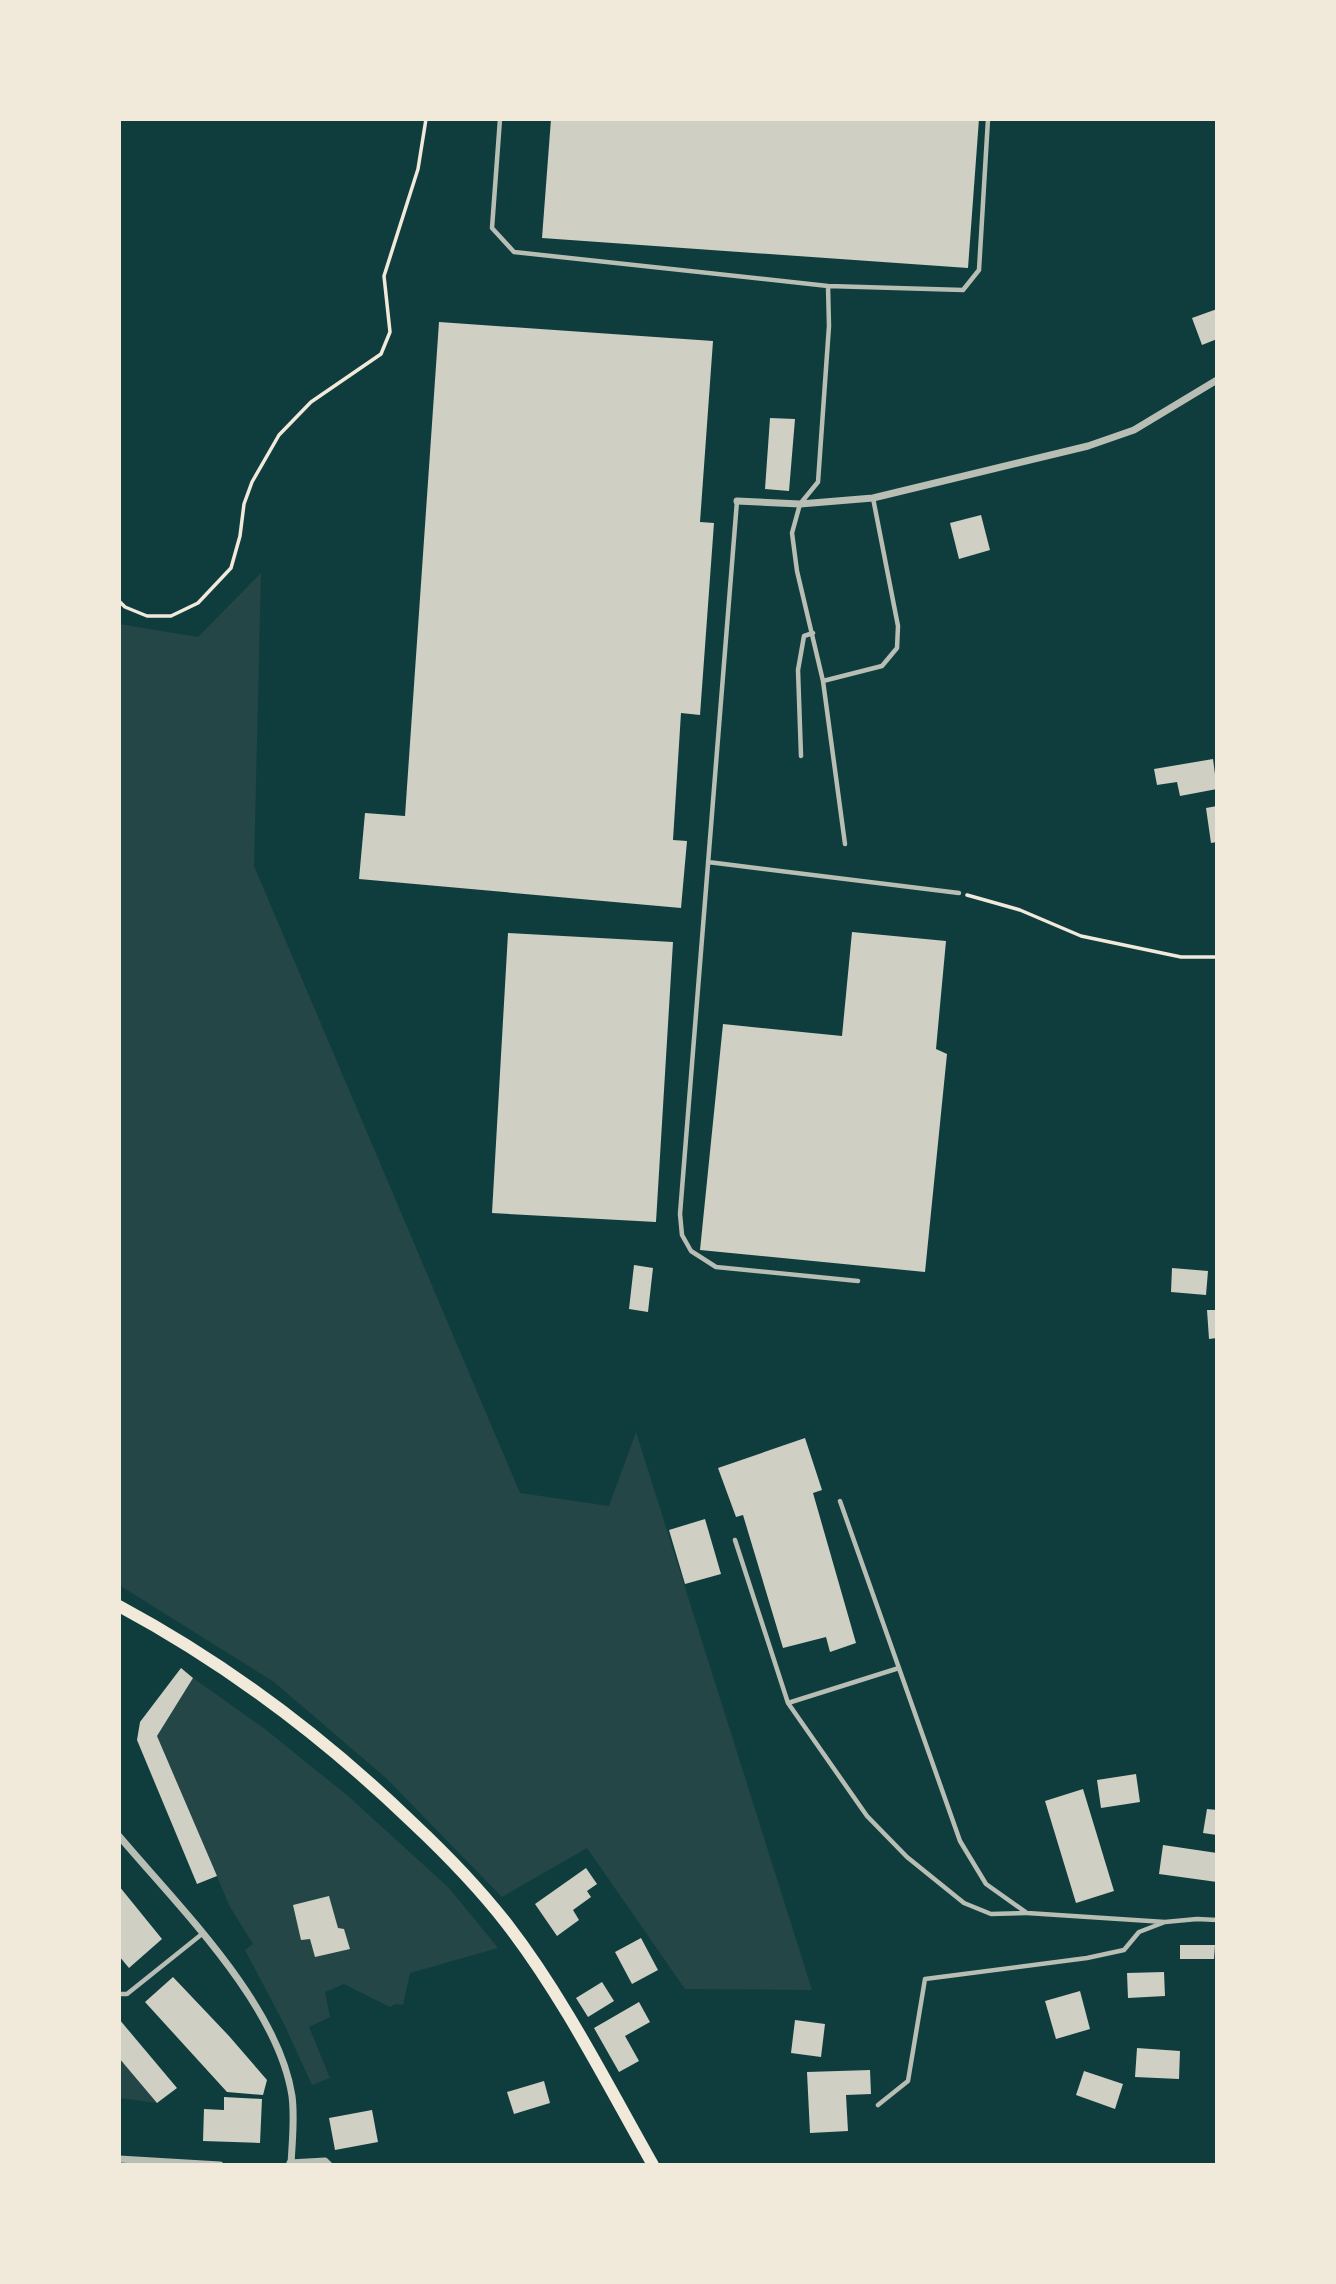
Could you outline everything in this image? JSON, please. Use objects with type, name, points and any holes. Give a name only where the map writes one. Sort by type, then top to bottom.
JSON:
[{"type":"main road","points":[[119,1606],[162,1629],[235,1676],[305,1728],[368,1779],[468,1878],[507,1924],[540,1972],[576,2029],[653,2165]]},
{"type":"street","points":[[737,501],[800,504],[873,498],[1088,446],[1135,430],[1217,380]]},
{"type":"street","points":[[119,1836],[235,1973],[258,2011],[280,2054],[292,2094],[294,2134],[290,2164],[325,2161],[328,2165]]},
{"type":"street","points":[[119,2159],[220,2165]]},
{"type":"lane","points":[[500,119],[492,229],[514,252],[828,286],[963,290],[979,270],[989,119]]},
{"type":"lane","points":[[828,286],[829,326],[818,482],[800,504],[792,533],[797,571],[823,681],[845,844]]},
{"type":"lane","points":[[823,681],[883,666],[897,648],[898,626],[873,498]]},
{"type":"lane","points":[[737,501],[680,1214],[682,1235],[691,1251],[716,1267],[858,1281]]},
{"type":"lane","points":[[801,756],[798,670],[804,636],[813,633]]},
{"type":"lane","points":[[708,862],[959,893]]},
{"type":"lane","points":[[840,1501],[960,1841],[986,1884],[1027,1913]]},
{"type":"lane","points":[[735,1540],[788,1703],[867,1816],[907,1857],[964,1903],[991,1914],[1027,1913],[1165,1922],[1217,1920]]},
{"type":"lane","points":[[788,1703],[899,1668]]},
{"type":"lane","points":[[878,2105],[908,2081],[925,1979],[1124,1950],[1139,1932],[1165,1922]]},
{"type":"lane","points":[[119,1994],[127,1994],[202,1934]]},
{"type":"path","points":[[119,601],[125,607],[147,616],[171,616],[198,603],[231,568],[240,536],[244,504],[279,435],[311,402],[381,354],[390,332],[384,276],[418,169],[426,119]]},
{"type":"path","points":[[959,893],[1020,910],[1081,936],[1181,957],[1217,957]]},
{"type":"shaded area","points":[[261,573],[254,866],[520,1493],[609,1506],[636,1432],[812,1990],[685,1989],[587,1848],[502,1897],[386,1778],[274,1682],[119,1585],[119,624],[198,637]]},
{"type":"shaded area","points":[[193,1678],[265,1729],[348,1796],[449,1888],[498,1948],[410,1973],[403,2005],[395,2004],[390,2007],[344,1984],[325,1992],[330,2017],[309,2027],[330,2078],[312,2085],[245,1950],[253,1944],[230,1907],[157,1736]]},
{"type":"shaded area","points":[[119,2058],[157,2103],[119,2098]]},
{"type":"building","points":[[551,119],[979,119],[968,268],[542,238]]},
{"type":"building","points":[[1217,309],[1217,339],[1202,345],[1192,318]]},
{"type":"building","points":[[439,322],[713,341],[700,522],[714,523],[700,715],[681,713],[673,840],[687,841],[681,908],[359,879],[365,813],[405,816]]},
{"type":"building","points":[[770,418],[795,419],[789,491],[765,489]]},
{"type":"building","points":[[981,515],[990,550],[959,559],[950,523]]},
{"type":"building","points":[[1213,759],[1217,789],[1180,796],[1177,782],[1157,785],[1154,769]]},
{"type":"building","points":[[1217,806],[1217,842],[1211,843],[1206,808]]},
{"type":"building","points":[[852,932],[946,941],[936,1049],[947,1054],[925,1272],[700,1250],[723,1024],[842,1036]]},
{"type":"building","points":[[508,933],[673,942],[656,1222],[492,1213]]},
{"type":"building","points":[[634,1265],[653,1268],[648,1312],[629,1309]]},
{"type":"building","points":[[1172,1268],[1208,1271],[1206,1295],[1171,1292]]},
{"type":"building","points":[[1207,1310],[1217,1310],[1217,1338],[1209,1339]]},
{"type":"building","points":[[805,1438],[822,1490],[813,1493],[856,1643],[830,1652],[826,1637],[783,1648],[743,1515],[736,1517],[718,1468]]},
{"type":"building","points":[[705,1519],[721,1574],[685,1584],[669,1530]]},
{"type":"building","points":[[181,1668],[193,1678],[157,1736],[217,1876],[197,1884],[137,1740],[140,1722]]},
{"type":"building","points":[[1136,1774],[1140,1802],[1101,1808],[1097,1780]]},
{"type":"building","points":[[1083,1789],[1114,1891],[1076,1903],[1045,1801]]},
{"type":"building","points":[[1207,1809],[1217,1810],[1217,1835],[1203,1833]]},
{"type":"building","points":[[1163,1845],[1217,1853],[1217,1882],[1159,1874]]},
{"type":"building","points":[[586,1868],[597,1884],[587,1891],[591,1897],[573,1910],[579,1920],[557,1936],[535,1904]]},
{"type":"building","points":[[119,1886],[162,1939],[129,1968],[119,1956]]},
{"type":"building","points":[[329,1896],[338,1928],[344,1929],[350,1949],[315,1957],[310,1939],[301,1940],[293,1905]]},
{"type":"building","points":[[641,1938],[658,1970],[632,1984],[615,1952]]},
{"type":"building","points":[[1180,1945],[1215,1945],[1214,1959],[1180,1959]]},
{"type":"building","points":[[1164,1972],[1165,1996],[1128,1998],[1127,1973]]},
{"type":"building","points":[[173,1977],[267,2080],[263,2095],[227,2092],[145,2002]]},
{"type":"building","points":[[602,1982],[614,2001],[588,2017],[576,1998]]},
{"type":"building","points":[[1080,1991],[1090,2029],[1056,2039],[1045,2001]]},
{"type":"building","points":[[639,2002],[650,2022],[625,2036],[639,2061],[619,2072],[594,2028]]},
{"type":"building","points":[[119,2019],[177,2088],[157,2103],[119,2058]]},
{"type":"building","points":[[795,2020],[825,2024],[821,2057],[791,2053]]},
{"type":"building","points":[[1137,2048],[1180,2051],[1179,2079],[1135,2077]]},
{"type":"building","points":[[870,2070],[871,2094],[846,2095],[848,2131],[810,2133],[807,2072]]},
{"type":"building","points":[[1084,2071],[1123,2084],[1115,2109],[1076,2095]]},
{"type":"building","points":[[544,2081],[550,2103],[514,2114],[507,2092]]},
{"type":"building","points":[[224,2097],[262,2099],[260,2143],[203,2141],[204,2109],[224,2110]]},
{"type":"building","points":[[372,2110],[378,2142],[335,2150],[329,2118]]}]
